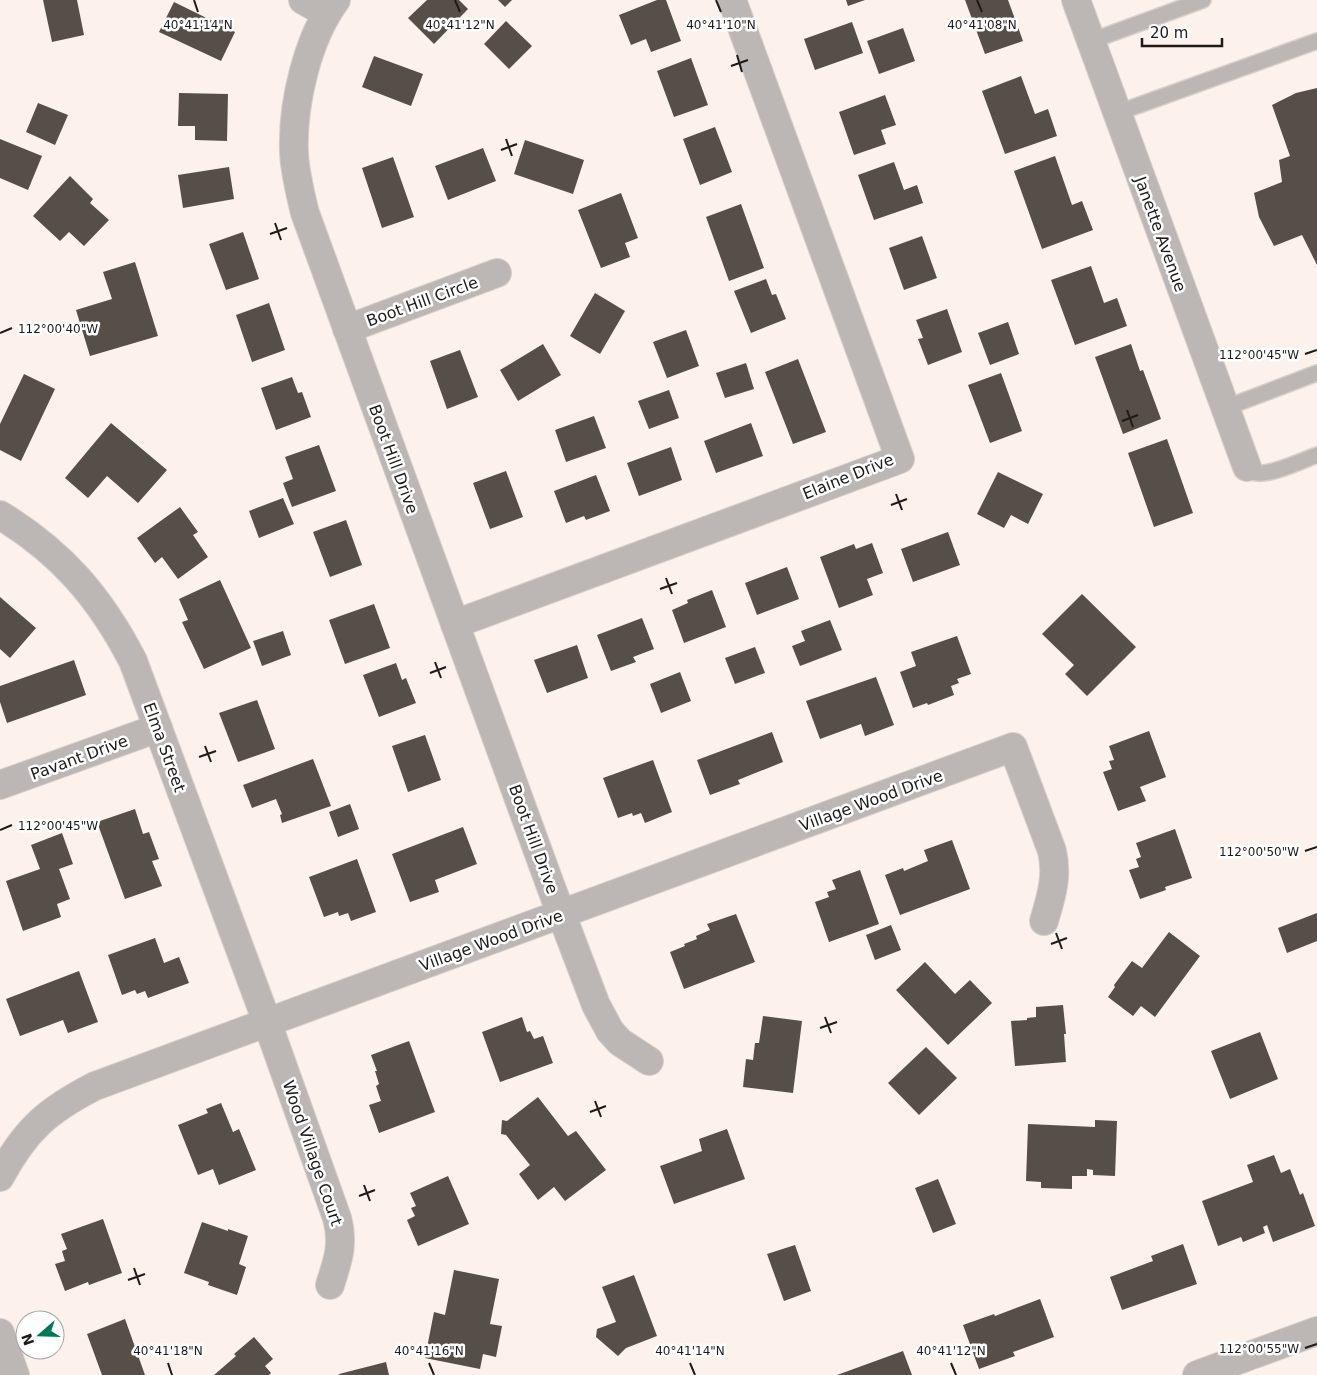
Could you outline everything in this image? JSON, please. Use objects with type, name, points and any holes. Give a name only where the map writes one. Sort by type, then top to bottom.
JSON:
[{"type":"street","name":"Elaine Drive","points":[[455,624],[900,459],[732,0]]},
{"type":"street","name":"Janette Avenue","points":[[1076,0],[1247,467]]},
{"type":"street","name":"Boot Hill Drive","points":[[322,4],[298,97],[294,125],[294,153],[305,213],[561,914],[602,1019],[620,1042],[648,1061]]},
{"type":"street","name":"Boot Hill Circle","points":[[346,329],[497,273]]},
{"type":"street","name":"Elma Street","points":[[0,515],[45,546],[69,569],[107,614],[133,661],[266,1022]]},
{"type":"street","name":"Pavant Drive","points":[[0,785],[158,728]]},
{"type":"street","name":"Village Wood Drive","points":[[0,1177],[10,1158],[25,1137],[44,1117],[69,1099],[95,1086],[1013,747],[1055,863],[1054,889],[1044,921]]},
{"type":"street","name":"Wood Village Court","points":[[266,1022],[340,1230],[340,1253],[330,1285]]},
{"type":"street","points":[[1197,1375],[1317,1331]]},
{"type":"street","points":[[0,1333],[8,1366]]},
{"type":"lane","points":[[1091,41],[1203,0]]},
{"type":"lane","points":[[1117,113],[1317,41]]},
{"type":"lane","points":[[1225,408],[1317,373]]},
{"type":"lane","points":[[1247,467],[1254,472],[1263,473],[1317,454]]},
{"type":"building","points":[[43,0],[77,0],[84,35],[52,42]]},
{"type":"building","points":[[427,0],[459,0],[468,9],[434,44],[408,18]]},
{"type":"building","points":[[498,0],[512,0],[505,7]]},
{"type":"building","points":[[657,0],[666,0],[681,41],[651,52],[646,39],[631,45],[619,15]]},
{"type":"building","points":[[846,0],[865,0],[848,6]]},
{"type":"building","points":[[965,0],[1008,0],[1023,41],[985,54]]},
{"type":"building","points":[[174,2],[235,32],[221,61],[159,32]]},
{"type":"building","points":[[506,21],[532,46],[509,69],[484,44]]},
{"type":"building","points":[[852,22],[863,53],[815,70],[804,39]]},
{"type":"building","points":[[903,28],[915,61],[879,74],[867,41]]},
{"type":"building","points":[[374,56],[423,74],[411,106],[362,87]]},
{"type":"building","points":[[691,58],[708,105],[674,117],[657,71]]},
{"type":"building","points":[[1021,76],[1035,114],[1048,109],[1057,136],[1005,154],[982,91]]},
{"type":"building","points":[[1317,88],[1317,265],[1302,235],[1274,246],[1259,217],[1254,193],[1282,182],[1279,160],[1290,156],[1272,105],[1296,93]]},
{"type":"building","points":[[179,93],[228,94],[227,141],[195,140],[195,126],[178,126]]},
{"type":"building","points":[[885,95],[896,125],[881,130],[886,144],[854,155],[839,112]]},
{"type":"building","points":[[38,103],[68,115],[55,145],[26,132]]},
{"type":"building","points":[[715,127],[732,172],[700,185],[683,139]]},
{"type":"building","points":[[0,139],[42,156],[28,190],[0,178]]},
{"type":"building","points":[[525,140],[584,160],[573,194],[514,174]]},
{"type":"building","points":[[483,148],[496,181],[448,200],[435,166]]},
{"type":"building","points":[[1055,156],[1072,205],[1082,201],[1093,230],[1042,249],[1014,171]]},
{"type":"building","points":[[393,157],[414,217],[382,228],[362,168]]},
{"type":"building","points":[[894,162],[904,190],[917,185],[923,203],[874,220],[858,175]]},
{"type":"building","points":[[229,167],[234,199],[183,208],[178,175]]},
{"type":"building","points":[[70,176],[93,199],[90,203],[109,220],[84,246],[69,232],[60,241],[33,216]]},
{"type":"building","points":[[621,193],[638,238],[625,243],[630,257],[601,268],[578,210]]},
{"type":"building","points":[[741,204],[764,268],[729,281],[706,217]]},
{"type":"building","points":[[243,232],[259,279],[226,290],[209,244]]},
{"type":"building","points":[[922,236],[937,278],[904,290],[889,248]]},
{"type":"building","points":[[135,262],[158,336],[90,356],[76,310],[112,299],[103,272]]},
{"type":"building","points":[[1091,266],[1104,303],[1117,298],[1127,326],[1075,345],[1051,280]]},
{"type":"building","points":[[766,279],[772,295],[776,294],[786,319],[751,333],[734,291]]},
{"type":"building","points":[[595,293],[625,311],[600,354],[570,336]]},
{"type":"building","points":[[269,303],[285,350],[252,362],[236,315]]},
{"type":"building","points":[[947,309],[962,352],[928,365],[918,339],[923,338],[916,320]]},
{"type":"building","points":[[1008,322],[1019,354],[990,365],[978,333]]},
{"type":"building","points":[[686,330],[699,366],[667,378],[653,342]]},
{"type":"building","points":[[543,344],[561,375],[518,401],[500,370]]},
{"type":"building","points":[[1131,344],[1140,371],[1143,370],[1161,419],[1123,434],[1095,357]]},
{"type":"building","points":[[460,350],[478,397],[447,409],[430,361]]},
{"type":"building","points":[[798,359],[826,432],[793,444],[765,372]]},
{"type":"building","points":[[746,363],[754,389],[725,398],[716,373]]},
{"type":"building","points":[[1001,373],[1022,431],[990,443],[968,385]]},
{"type":"building","points":[[24,374],[55,389],[21,461],[0,450],[0,424]]},
{"type":"building","points":[[292,377],[298,393],[302,392],[311,417],[276,430],[261,388]]},
{"type":"building","points":[[669,390],[679,418],[649,429],[638,401]]},
{"type":"building","points":[[594,416],[606,448],[566,462],[555,430]]},
{"type":"building","points":[[111,423],[167,470],[138,503],[107,476],[88,498],[65,478]]},
{"type":"building","points":[[751,423],[763,456],[716,473],[704,441]]},
{"type":"building","points":[[1167,439],[1193,513],[1154,527],[1128,453]]},
{"type":"building","points":[[319,445],[336,491],[292,507],[283,483],[293,479],[285,457]]},
{"type":"building","points":[[671,447],[682,480],[639,496],[627,463]]},
{"type":"building","points":[[506,471],[523,517],[490,529],[473,483]]},
{"type":"building","points":[[998,472],[1043,494],[1028,524],[1011,515],[1004,528],[977,514]]},
{"type":"building","points":[[596,475],[610,511],[586,520],[584,516],[566,523],[554,491]]},
{"type":"building","points":[[283,498],[294,524],[259,538],[249,511]]},
{"type":"building","points":[[180,507],[198,532],[193,535],[208,557],[178,579],[162,557],[155,563],[137,538]]},
{"type":"building","points":[[346,520],[362,565],[330,577],[313,532]]},
{"type":"building","points":[[948,532],[960,565],[913,582],[901,549]]},
{"type":"building","points":[[872,543],[883,573],[867,579],[873,595],[839,608],[820,557],[854,544],[856,549]]},
{"type":"building","points":[[787,567],[799,599],[757,615],[745,583]]},
{"type":"building","points":[[220,580],[251,648],[204,669],[182,622],[188,620],[179,599]]},
{"type":"building","points":[[712,590],[726,627],[684,643],[672,610],[688,603],[687,600]]},
{"type":"building","points":[[1082,594],[1136,647],[1087,696],[1065,674],[1074,665],[1042,634]]},
{"type":"building","points":[[0,597],[36,628],[10,658],[0,649]]},
{"type":"building","points":[[374,604],[390,648],[345,664],[329,620]]},
{"type":"building","points":[[642,618],[654,649],[633,657],[636,662],[611,671],[597,635]]},
{"type":"building","points":[[830,620],[842,650],[800,666],[792,646],[805,641],[801,631]]},
{"type":"building","points":[[283,631],[291,655],[262,666],[253,641]]},
{"type":"building","points":[[957,636],[971,674],[957,679],[959,683],[951,686],[954,695],[928,705],[927,703],[913,708],[900,672],[916,666],[911,652]]},
{"type":"building","points":[[577,645],[588,678],[547,693],[534,660]]},
{"type":"building","points":[[755,647],[765,673],[735,684],[725,658]]},
{"type":"building","points":[[74,660],[86,695],[7,723],[0,702],[0,686]]},
{"type":"building","points":[[396,663],[402,680],[406,678],[416,703],[379,717],[363,675]]},
{"type":"building","points":[[680,672],[691,701],[661,713],[650,684]]},
{"type":"building","points":[[876,677],[894,725],[865,736],[861,724],[820,739],[806,701]]},
{"type":"building","points":[[257,700],[275,749],[238,762],[219,713]]},
{"type":"building","points":[[1149,731],[1166,777],[1140,787],[1146,801],[1118,811],[1103,772],[1112,769],[1109,761],[1114,760],[1109,746]]},
{"type":"building","points":[[772,732],[783,762],[738,780],[740,784],[710,795],[697,760]]},
{"type":"building","points":[[425,735],[441,780],[408,792],[392,746]]},
{"type":"building","points":[[313,759],[331,806],[282,823],[280,815],[282,814],[276,799],[252,808],[243,785]]},
{"type":"building","points":[[653,760],[672,812],[645,823],[641,813],[633,816],[632,813],[618,818],[603,778]]},
{"type":"building","points":[[350,804],[359,829],[338,837],[329,812]]},
{"type":"building","points":[[135,809],[143,834],[149,832],[159,859],[152,861],[162,886],[125,899],[97,822]]},
{"type":"building","points":[[463,827],[477,864],[435,880],[439,892],[410,902],[392,854]]},
{"type":"building","points":[[1175,829],[1192,878],[1165,887],[1166,890],[1140,899],[1129,870],[1139,867],[1136,859],[1141,857],[1136,843]]},
{"type":"building","points":[[62,833],[73,864],[59,869],[70,899],[57,904],[61,917],[23,931],[6,881],[40,869],[31,845]]},
{"type":"building","points":[[952,840],[970,889],[900,915],[885,875],[903,868],[904,871],[928,861],[924,850]]},
{"type":"building","points":[[357,859],[376,912],[351,921],[348,913],[339,916],[338,912],[324,917],[309,877]]},
{"type":"building","points":[[860,870],[879,924],[829,942],[815,902],[829,897],[827,892],[836,889],[832,880]]},
{"type":"building","points":[[1317,913],[1317,941],[1287,953],[1278,928]]},
{"type":"building","points":[[736,914],[755,962],[684,989],[670,952],[685,946],[684,944],[697,939],[696,936],[710,930],[707,924]]},
{"type":"building","points":[[891,925],[901,950],[875,960],[866,935]]},
{"type":"building","points":[[1169,932],[1200,956],[1155,1017],[1141,1006],[1133,1016],[1108,997],[1115,987],[1114,985],[1132,961],[1142,968]]},
{"type":"building","points":[[155,938],[164,963],[179,957],[189,983],[148,998],[145,991],[137,994],[135,990],[122,995],[108,955]]},
{"type":"building","points":[[925,962],[955,994],[970,980],[992,1003],[948,1045],[896,990]]},
{"type":"building","points":[[79,971],[98,1022],[68,1033],[63,1020],[20,1036],[6,999]]},
{"type":"building","points":[[1063,1005],[1066,1062],[1015,1066],[1011,1021],[1027,1020],[1027,1018],[1036,1017],[1036,1007]]},
{"type":"building","points":[[763,1016],[802,1021],[793,1093],[743,1087],[746,1059],[753,1060],[755,1043],[759,1043]]},
{"type":"building","points":[[522,1017],[527,1032],[530,1031],[534,1039],[543,1036],[553,1063],[500,1082],[482,1032]]},
{"type":"building","points":[[1260,1032],[1278,1079],[1230,1099],[1211,1051]]},
{"type":"building","points":[[409,1041],[435,1112],[379,1133],[369,1105],[381,1101],[376,1086],[379,1084],[375,1071],[377,1071],[371,1055]]},
{"type":"building","points":[[926,1047],[957,1078],[919,1115],[888,1083]]},
{"type":"building","points":[[538,1097],[568,1136],[576,1131],[606,1170],[565,1201],[554,1187],[538,1200],[519,1174],[530,1165],[506,1135],[501,1134],[502,1120],[507,1121]]},
{"type":"building","points":[[221,1103],[233,1132],[239,1129],[256,1170],[219,1185],[213,1169],[198,1175],[178,1125],[208,1113],[206,1109]]},
{"type":"building","points":[[1095,1120],[1117,1121],[1115,1176],[1093,1175],[1093,1170],[1087,1169],[1087,1176],[1072,1176],[1072,1189],[1041,1188],[1041,1182],[1026,1181],[1028,1124],[1095,1127]]},
{"type":"building","points":[[727,1129],[745,1179],[674,1204],[660,1166],[702,1151],[699,1139]]},
{"type":"building","points":[[1274,1155],[1281,1173],[1290,1169],[1300,1195],[1303,1193],[1315,1226],[1273,1242],[1267,1225],[1263,1227],[1265,1233],[1243,1242],[1241,1237],[1218,1246],[1202,1201],[1253,1182],[1247,1165]]},
{"type":"building","points":[[448,1176],[469,1224],[418,1246],[407,1220],[415,1216],[411,1208],[416,1206],[410,1193]]},
{"type":"building","points":[[938,1179],[956,1224],[933,1233],[915,1188]]},
{"type":"building","points":[[103,1219],[122,1273],[89,1285],[88,1282],[65,1291],[55,1264],[65,1261],[62,1251],[67,1249],[61,1234]]},
{"type":"building","points":[[202,1222],[248,1236],[239,1264],[246,1267],[237,1295],[208,1285],[209,1282],[184,1273]]},
{"type":"building","points":[[1183,1244],[1197,1284],[1122,1310],[1110,1277],[1153,1261],[1151,1256]]},
{"type":"building","points":[[795,1245],[811,1291],[784,1301],[767,1254]]},
{"type":"building","points":[[454,1270],[499,1279],[490,1324],[502,1326],[496,1357],[483,1354],[480,1369],[425,1358],[434,1312],[445,1315]]},
{"type":"building","points":[[634,1275],[657,1336],[626,1348],[618,1356],[596,1337],[597,1329],[616,1322],[602,1287]]},
{"type":"building","points":[[1040,1299],[1054,1337],[1013,1352],[1015,1356],[979,1369],[963,1325],[994,1314],[995,1316]]},
{"type":"building","points":[[125,1319],[145,1375],[102,1375],[87,1334]]},
{"type":"building","points":[[254,1337],[273,1359],[265,1366],[271,1373],[269,1375],[214,1375],[236,1356],[234,1354]]},
{"type":"building","points":[[903,1351],[912,1375],[837,1375]]},
{"type":"building","points":[[386,1362],[389,1375],[339,1375],[339,1374]]}]
